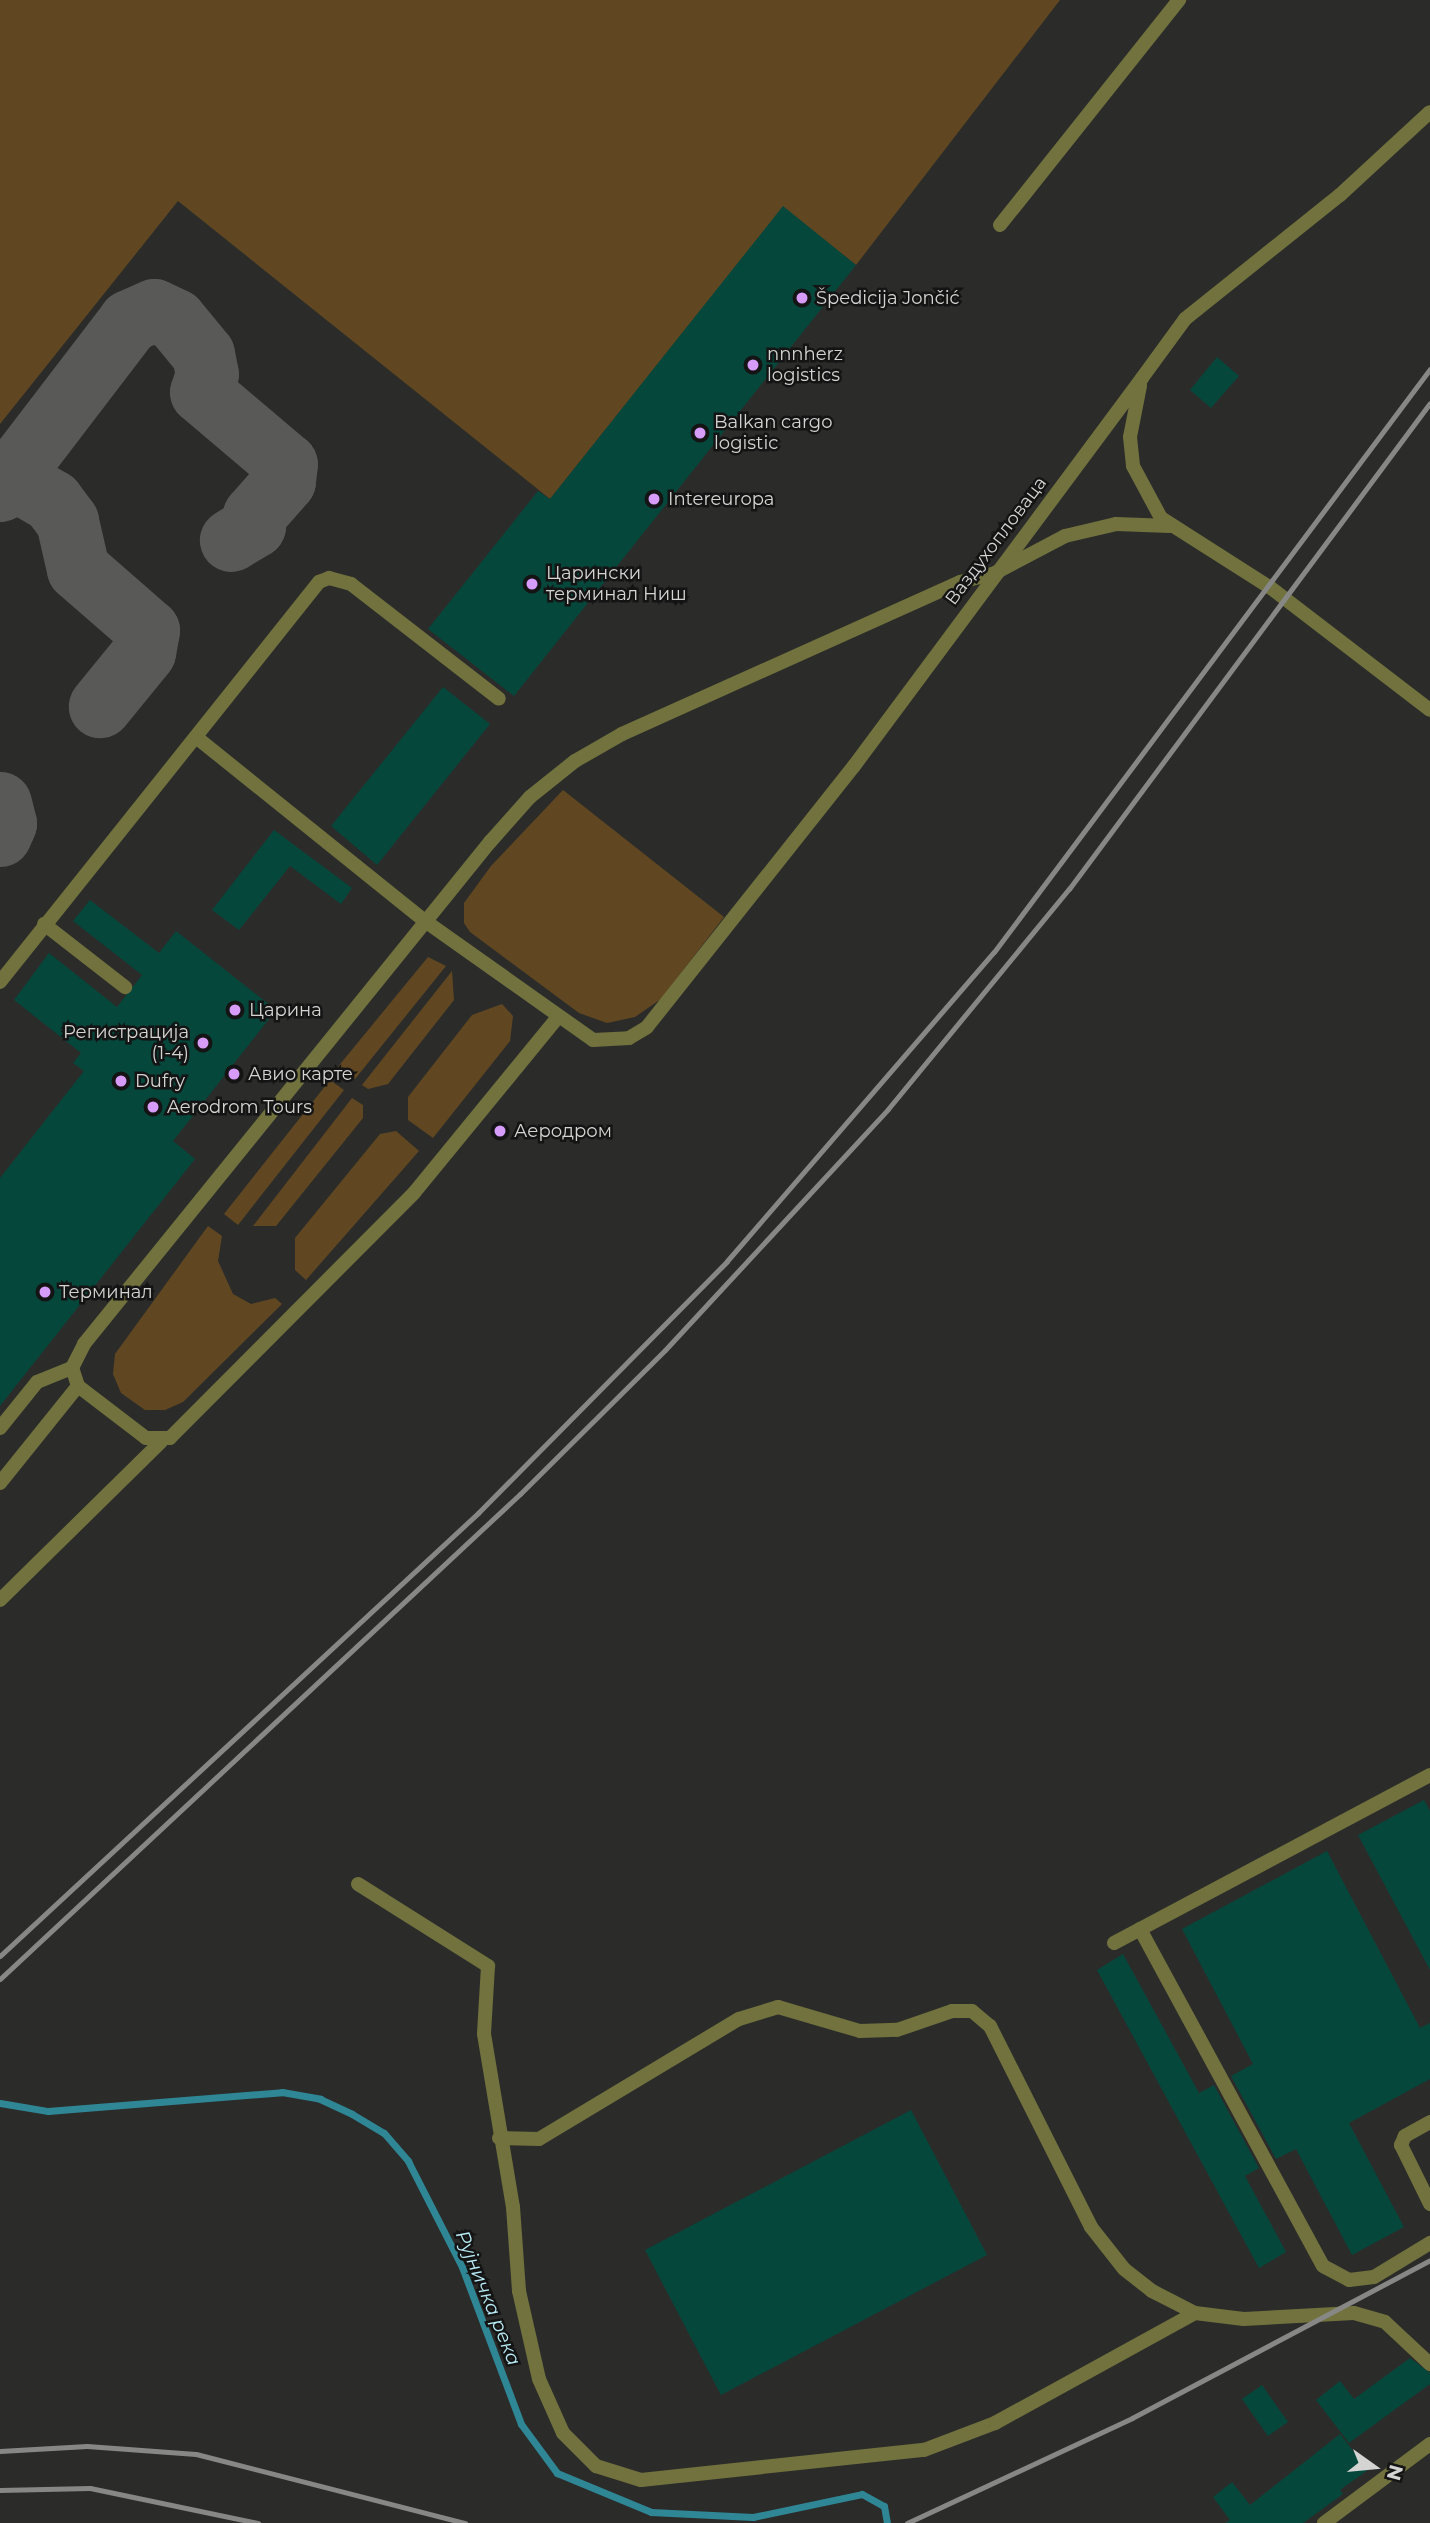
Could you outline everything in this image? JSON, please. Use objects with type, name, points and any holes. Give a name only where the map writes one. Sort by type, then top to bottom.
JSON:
[{"type":"street","points":[[1000,225],[1179,0]]},
{"type":"street","name":"Ваздухопловаца","points":[[196,737],[425,921],[558,1017],[601,1042],[629,1038],[653,1021],[854,766],[993,574],[1185,319],[1340,195],[1430,112]]},
{"type":"street","points":[[1142,378],[1130,437],[1133,466],[1144,494],[1170,526],[1271,587],[1430,710]]},
{"type":"street","points":[[0,1428],[37,1382],[72,1368],[84,1344],[425,921],[530,797],[593,748],[960,582],[993,574],[1041,546],[1090,528],[1170,526]]},
{"type":"street","points":[[0,982],[310,590],[329,578],[351,584],[499,699]]},
{"type":"street","points":[[44,924],[125,987]]},
{"type":"street","points":[[0,1600],[161,1442],[191,1419],[414,1193],[558,1017]]},
{"type":"street","points":[[72,1368],[78,1386],[146,1438],[161,1442]]},
{"type":"street","points":[[0,1483],[78,1386]]},
{"type":"street","points":[[1114,1943],[1430,1775]]},
{"type":"street","points":[[358,1884],[488,1966],[484,2034],[499,2138],[513,2207],[519,2291],[540,2379],[563,2433],[596,2466],[641,2480],[924,2450],[995,2423],[1195,2312]]},
{"type":"street","points":[[1140,1929],[1323,2266],[1349,2280],[1374,2277],[1430,2243]]},
{"type":"street","points":[[499,2138],[538,2139],[739,2019],[778,2007],[860,2031],[897,2030],[951,2011],[972,2011],[990,2026],[1091,2227],[1124,2269],[1152,2291],[1195,2312],[1244,2319],[1354,2313],[1385,2322],[1430,2364]]},
{"type":"street","points":[[1430,2122],[1405,2136],[1401,2145],[1430,2204]]},
{"type":"street","points":[[1324,2523],[1430,2444]]},
{"type":"shaded area","points":[[0,0],[1060,0],[856,265],[783,207],[550,499],[178,201],[0,424]]},
{"type":"shaded area","points":[[563,790],[724,917],[661,999],[635,1017],[607,1023],[579,1013],[470,932],[464,923],[464,903],[491,866]]},
{"type":"shaded area","points":[[428,957],[446,966],[355,1079],[337,1068]]},
{"type":"shaded area","points":[[452,971],[454,1000],[388,1084],[368,1089],[362,1085]]},
{"type":"shaded area","points":[[502,1004],[513,1016],[510,1041],[433,1138],[408,1120],[408,1097],[472,1015]]},
{"type":"shaded area","points":[[330,1080],[344,1090],[238,1225],[224,1214]]},
{"type":"shaded area","points":[[352,1098],[363,1105],[363,1118],[276,1226],[253,1226]]},
{"type":"shaded area","points":[[396,1131],[419,1151],[306,1280],[295,1270],[295,1238],[380,1134]]},
{"type":"shaded area","points":[[208,1226],[222,1236],[218,1261],[233,1294],[251,1304],[275,1298],[282,1304],[183,1402],[165,1410],[145,1410],[121,1393],[113,1374],[115,1354]]},
{"type":"building","points":[[783,206],[856,265],[514,696],[428,629],[538,491],[550,499]]},
{"type":"building","points":[[1217,357],[1239,376],[1211,408],[1190,390]]},
{"type":"building","points":[[443,687],[490,724],[377,865],[331,826]]},
{"type":"building","points":[[274,830],[352,888],[341,904],[290,866],[239,930],[212,910]]},
{"type":"building","points":[[90,900],[159,953],[176,931],[276,1010],[173,1141],[195,1159],[0,1406],[0,1178],[84,1071],[73,1063],[81,1053],[14,1000],[49,953],[117,1007],[142,975],[73,921]]},
{"type":"building","points":[[1424,1800],[1430,1811],[1430,1970],[1358,1835]]},
{"type":"building","points":[[1327,1851],[1420,2028],[1430,2023],[1430,2079],[1349,2123],[1404,2227],[1352,2255],[1296,2149],[1276,2159],[1231,2076],[1253,2064],[1182,1929]]},
{"type":"building","points":[[1123,1954],[1199,2093],[1214,2085],[1259,2168],[1245,2176],[1286,2252],[1259,2268],[1097,1970]]},
{"type":"building","points":[[911,2110],[987,2255],[721,2395],[645,2250]]},
{"type":"building","points":[[1410,2358],[1430,2373],[1430,2384],[1349,2443],[1316,2400],[1340,2381],[1354,2399]]},
{"type":"building","points":[[1262,2385],[1288,2422],[1268,2436],[1242,2399]]},
{"type":"building","points":[[1340,2434],[1368,2470],[1340,2490],[1343,2494],[1303,2523],[1225,2523],[1230,2520],[1213,2497],[1232,2482],[1250,2505]]},
{"type":"waterway","name":"Рујничка река","points":[[0,2103],[48,2111],[282,2092],[320,2099],[352,2114],[384,2133],[408,2161],[462,2267],[521,2424],[557,2473],[651,2512],[753,2517],[862,2494],[884,2506],[887,2523]]},
{"type":"taxiway","points":[[0,490],[129,321],[154,310],[175,320],[203,354],[207,374],[201,392],[286,464],[284,481],[254,515],[254,526],[231,540]]},
{"type":"taxiway","points":[[3,485],[21,483],[52,501],[67,521],[78,569],[148,630],[144,652],[100,706]]},
{"type":"taxiway","points":[[0,803],[5,823],[0,835]]},
{"type":"railway","points":[[0,1956],[478,1513],[727,1261],[994,952],[1430,369]]},
{"type":"railway","points":[[0,1979],[520,1494],[665,1350],[888,1109],[1069,889],[1430,403]]},
{"type":"railway","points":[[907,2523],[1132,2418],[1430,2260]]},
{"type":"railway","points":[[0,2451],[87,2446],[196,2454],[465,2523]]},
{"type":"railway","points":[[0,2490],[90,2488],[258,2523]]},
{"type":"place","name":"Špedicija Jončić","points":[[802,298]]},
{"type":"place","name":"nnnherz logistics","points":[[753,365]]},
{"type":"place","name":"Balkan cargo logistic","points":[[700,433]]},
{"type":"place","name":"Intereuropa","points":[[654,499]]},
{"type":"place","name":"Царински терминал Ниш","points":[[532,584]]},
{"type":"place","name":"Царина","points":[[235,1010]]},
{"type":"place","name":"Регистрација (1-4)","points":[[203,1043]]},
{"type":"place","name":"Авио карте","points":[[234,1074]]},
{"type":"place","name":"Dufry","points":[[121,1081]]},
{"type":"place","name":"Aerodrom Tours","points":[[153,1107]]},
{"type":"place","name":"Аеродром","points":[[500,1131]]},
{"type":"place","name":"Терминал","points":[[45,1292]]}]
